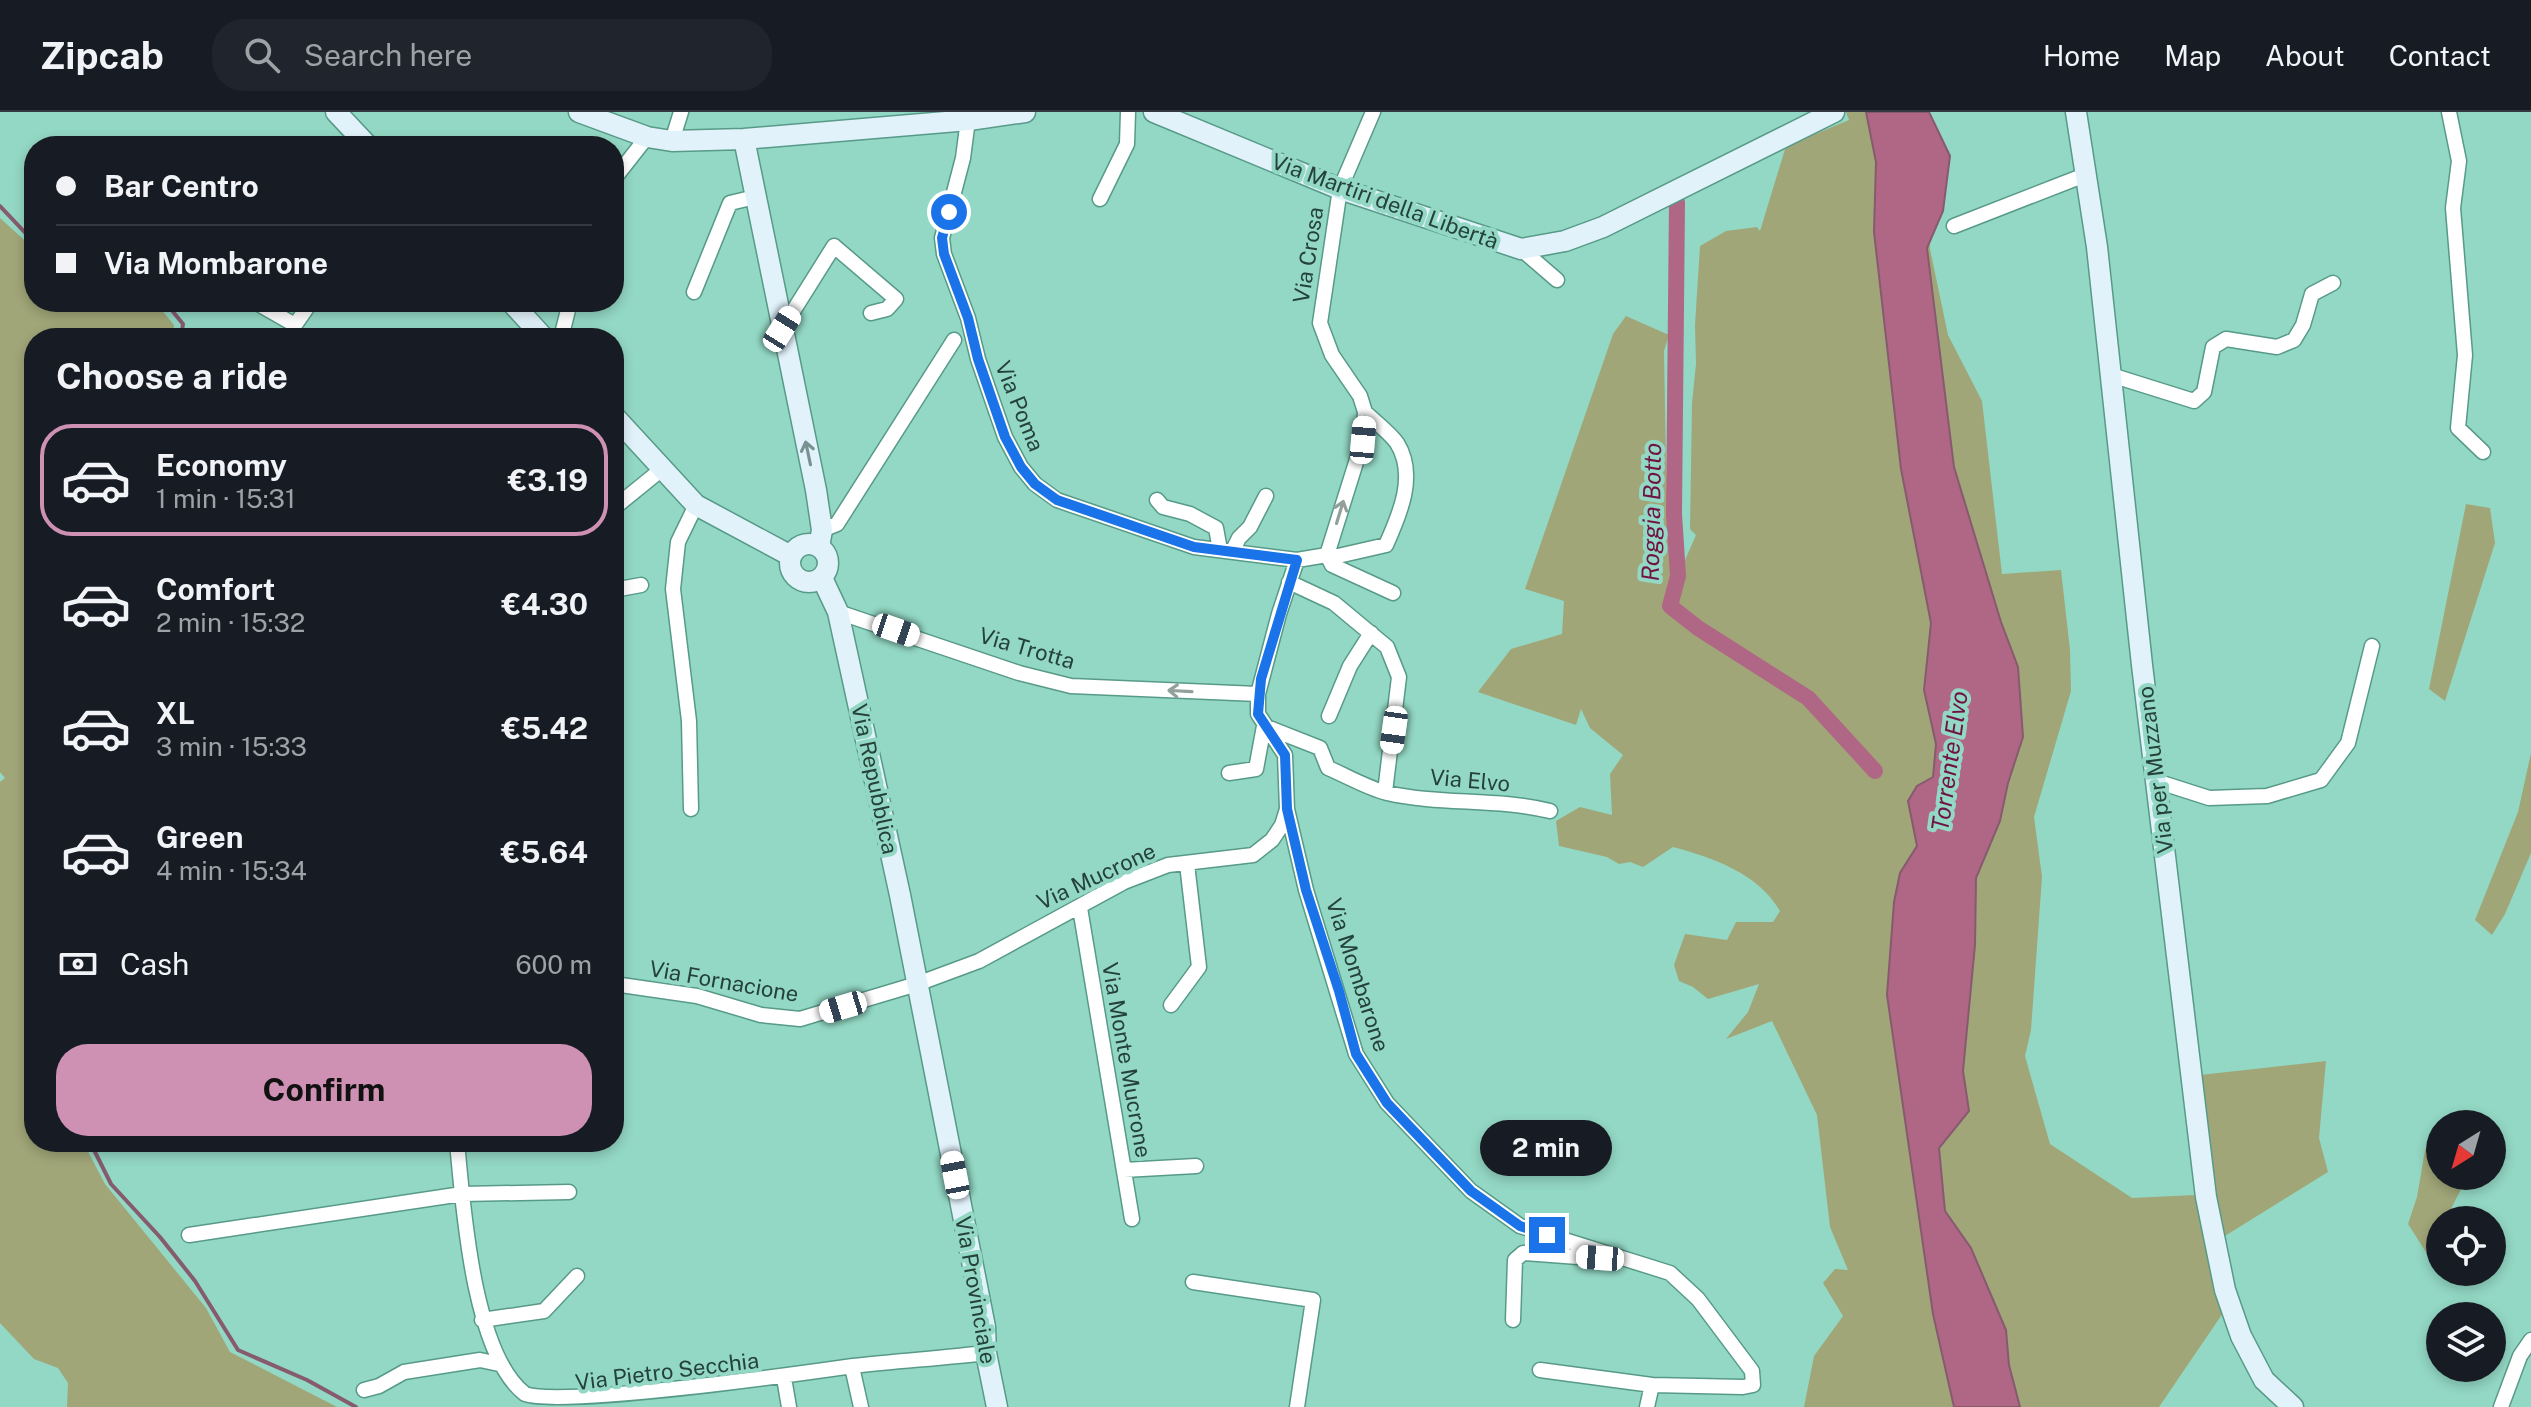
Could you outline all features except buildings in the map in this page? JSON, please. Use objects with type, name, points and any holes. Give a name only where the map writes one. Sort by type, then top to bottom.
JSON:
[{"type":"street","points":[[336,112],[359,136]]},
{"type":"street","points":[[579,112],[647,137],[672,141],[744,139],[1025,112]]},
{"type":"street","points":[[672,141],[681,112]]},
{"type":"street","points":[[1100,199],[1132,145],[1128,112]]},
{"type":"street","name":"Via Martiri della Libertà","points":[[1154,112],[1193,120],[1340,189],[1521,249],[1565,241],[1603,227],[1831,114]]},
{"type":"street","name":"Via Crosa","points":[[1297,560],[1338,556],[1386,545],[1401,512],[1406,482],[1405,460],[1396,442],[1365,412],[1360,396],[1332,355],[1320,323],[1340,189],[1373,112]]},
{"type":"street","name":"Via per Muzzano","points":[[2076,112],[2097,247],[2206,1197],[2225,1290],[2241,1336],[2264,1380],[2293,1407]]},
{"type":"street","points":[[2449,112],[2459,161],[2453,208],[2465,355],[2458,428],[2483,452]]},
{"type":"street","name":"Via Poma","points":[[969,116],[963,158],[942,238],[944,254],[968,318],[978,359],[1005,437],[1021,467],[1035,484],[1057,500],[1194,547],[1297,560]]},
{"type":"street","points":[[624,166],[647,137]]},
{"type":"street","points":[[744,139],[816,490],[820,538],[828,562],[822,578],[810,583],[798,579],[790,569],[791,556],[803,545],[820,538],[837,524],[954,340]]},
{"type":"street","points":[[1954,226],[2085,175]]},
{"type":"street","points":[[694,292],[730,203],[755,197]]},
{"type":"street","points":[[782,329],[834,246],[896,299],[887,309],[871,313]]},
{"type":"street","points":[[1521,249],[1557,280]]},
{"type":"street","points":[[2111,375],[2194,401],[2204,392],[2213,347],[2226,339],[2277,347],[2294,340],[2303,325],[2312,294],[2333,283]]},
{"type":"street","points":[[267,312],[285,328]]},
{"type":"street","points":[[520,312],[535,328]]},
{"type":"street","points":[[1365,412],[1363,440],[1327,555],[1332,565],[1393,593]]},
{"type":"street","points":[[624,427],[696,505],[791,556]]},
{"type":"street","points":[[624,500],[662,469]]},
{"type":"street","points":[[1157,500],[1163,507],[1190,514],[1216,528],[1226,550],[1250,527],[1266,496]]},
{"type":"street","points":[[691,809],[689,721],[673,589],[678,542],[696,505]]},
{"type":"street","points":[[1287,809],[1285,755],[1258,714],[1258,694],[1297,560]]},
{"type":"street","name":"Via Repubblica","points":[[822,578],[838,612],[917,984]]},
{"type":"street","points":[[1289,582],[1334,603],[1387,647],[1399,677],[1385,792]]},
{"type":"street","points":[[624,588],[641,585]]},
{"type":"street","name":"Via Trotta","points":[[838,612],[1019,673],[1071,686],[1258,694]]},
{"type":"street","points":[[1329,716],[1350,666],[1371,633]]},
{"type":"street","points":[[2156,781],[2209,798],[2267,796],[2321,780],[2348,743],[2372,646]]},
{"type":"street","points":[[1229,773],[1256,769],[1264,726]]},
{"type":"street","name":"Via Elvo","points":[[1264,726],[1320,748],[1328,768],[1385,792],[1550,811]]},
{"type":"street","name":"Via Mucrone","points":[[917,984],[979,961],[1133,879],[1168,865],[1253,855],[1272,840],[1282,825],[1287,809]]},
{"type":"street","name":"Via Mombarone","points":[[1287,809],[1306,890],[1356,1054],[1387,1103],[1471,1191],[1520,1226],[1670,1273],[1698,1299],[1752,1371],[1753,1385],[1652,1385]]},
{"type":"street","points":[[1171,1005],[1199,967],[1187,864]]},
{"type":"street","name":"Via Monte Mucrone","points":[[1080,908],[1132,1219]]},
{"type":"street","name":"Via Fornacione","points":[[624,985],[697,996],[761,1015],[800,1019],[917,984]]},
{"type":"street","name":"Via Provinciale","points":[[917,984],[985,1327],[986,1353],[997,1407]]},
{"type":"street","name":"Via Pietro Secchia","points":[[458,1152],[482,1320],[499,1364],[526,1396],[567,1405],[693,1400],[784,1378],[852,1367],[986,1353]]},
{"type":"street","points":[[1124,1170],[1196,1166]]},
{"type":"street","points":[[189,1235],[462,1194],[569,1192]]},
{"type":"street","points":[[1513,1320],[1515,1260],[1523,1253],[1626,1260]]},
{"type":"street","points":[[482,1320],[544,1311],[577,1276]]},
{"type":"street","points":[[1193,1282],[1313,1300],[1297,1407]]},
{"type":"street","points":[[2501,1407],[2520,1356],[2531,1340]]},
{"type":"street","points":[[364,1390],[379,1386],[404,1372],[480,1360],[499,1364]]},
{"type":"street","points":[[852,1367],[861,1407]]},
{"type":"street","points":[[1540,1370],[1652,1385],[1647,1407]]},
{"type":"street","points":[[784,1378],[789,1407]]},
{"type":"green space","points":[[1846,112],[1921,112],[1930,249],[1948,335],[1982,401],[2002,574],[2061,570],[2071,691],[2034,817],[2042,877],[2031,1030],[2025,1056],[2050,1144],[2132,1198],[2195,1195],[2223,1313],[2159,1407],[1804,1407],[1814,1356],[1843,1316],[1823,1283],[1835,1269],[1848,1270],[1830,1227],[1817,1115],[1772,1021],[1726,1039],[1748,1012],[1759,984],[1708,999],[1679,981],[1674,965],[1685,934],[1727,940],[1736,922],[1773,922],[1780,911],[1771,898],[1747,877],[1719,862],[1688,851],[1673,847],[1643,867],[1630,862],[1619,864],[1607,857],[1559,846],[1556,821],[1580,807],[1612,815],[1610,774],[1623,755],[1590,728],[1581,709],[1576,725],[1478,692],[1511,649],[1562,634],[1564,601],[1525,589],[1613,334],[1626,316],[1669,335],[1664,351],[1671,578],[1668,607],[1697,630],[1750,663],[1750,659],[1676,607],[1678,576],[1696,535],[1690,529],[1692,403],[1700,246],[1726,231],[1757,227],[1760,231],[1786,146],[1849,120]]},
{"type":"green space","points":[[0,218],[24,240],[24,312],[163,312],[174,325],[174,328],[24,328],[24,1152],[88,1152],[105,1184],[206,1308],[230,1352],[337,1407],[67,1407],[68,1383],[58,1368],[34,1359],[0,1323],[0,782],[5,778],[0,772]]},
{"type":"green space","points":[[2466,504],[2490,508],[2495,543],[2445,701],[2429,689]]},
{"type":"green space","points":[[2531,753],[2531,853],[2505,914],[2492,935],[2475,920],[2518,812]]},
{"type":"green space","points":[[2326,1061],[2319,1138],[2328,1172],[2220,1239],[2200,1075]]},
{"type":"green space","points":[[2425,1150],[2426,1190],[2461,1190],[2452,1206],[2426,1206],[2426,1252],[2408,1224],[2417,1197]]},
{"type":"water","name":"Torrente Elvo","points":[[1866,112],[1929,112],[1950,156],[1943,211],[1927,248],[1954,467],[2001,622],[2018,667],[2023,737],[2000,821],[1976,878],[1975,945],[1963,1071],[1969,1111],[1939,1148],[1945,1211],[1971,1248],[2006,1330],[2009,1365],[2020,1407],[1954,1407],[1933,1314],[1887,995],[1894,902],[1900,873],[1917,846],[1908,801],[1917,786],[1933,777],[1936,744],[1924,690],[1931,623],[1901,469],[1874,232],[1876,162]]},
{"type":"waterway","name":"Roggia Botto","points":[[1677,202],[1674,514],[1678,576],[1670,606],[1698,628],[1808,698],[1875,771]]},
{"type":"waterway","points":[[0,206],[24,231]]},
{"type":"waterway","points":[[173,312],[183,324],[182,328]]},
{"type":"waterway","points":[[95,1152],[111,1184],[195,1281],[238,1350],[307,1380],[356,1407]]},
{"type":"route","points":[[949,212],[942,238],[944,254],[968,318],[978,359],[1005,437],[1021,467],[1035,484],[1057,500],[1194,547],[1297,560],[1261,679],[1258,714],[1285,755],[1287,809],[1306,890],[1356,1054],[1387,1103],[1471,1191],[1520,1226],[1547,1235]]}]
